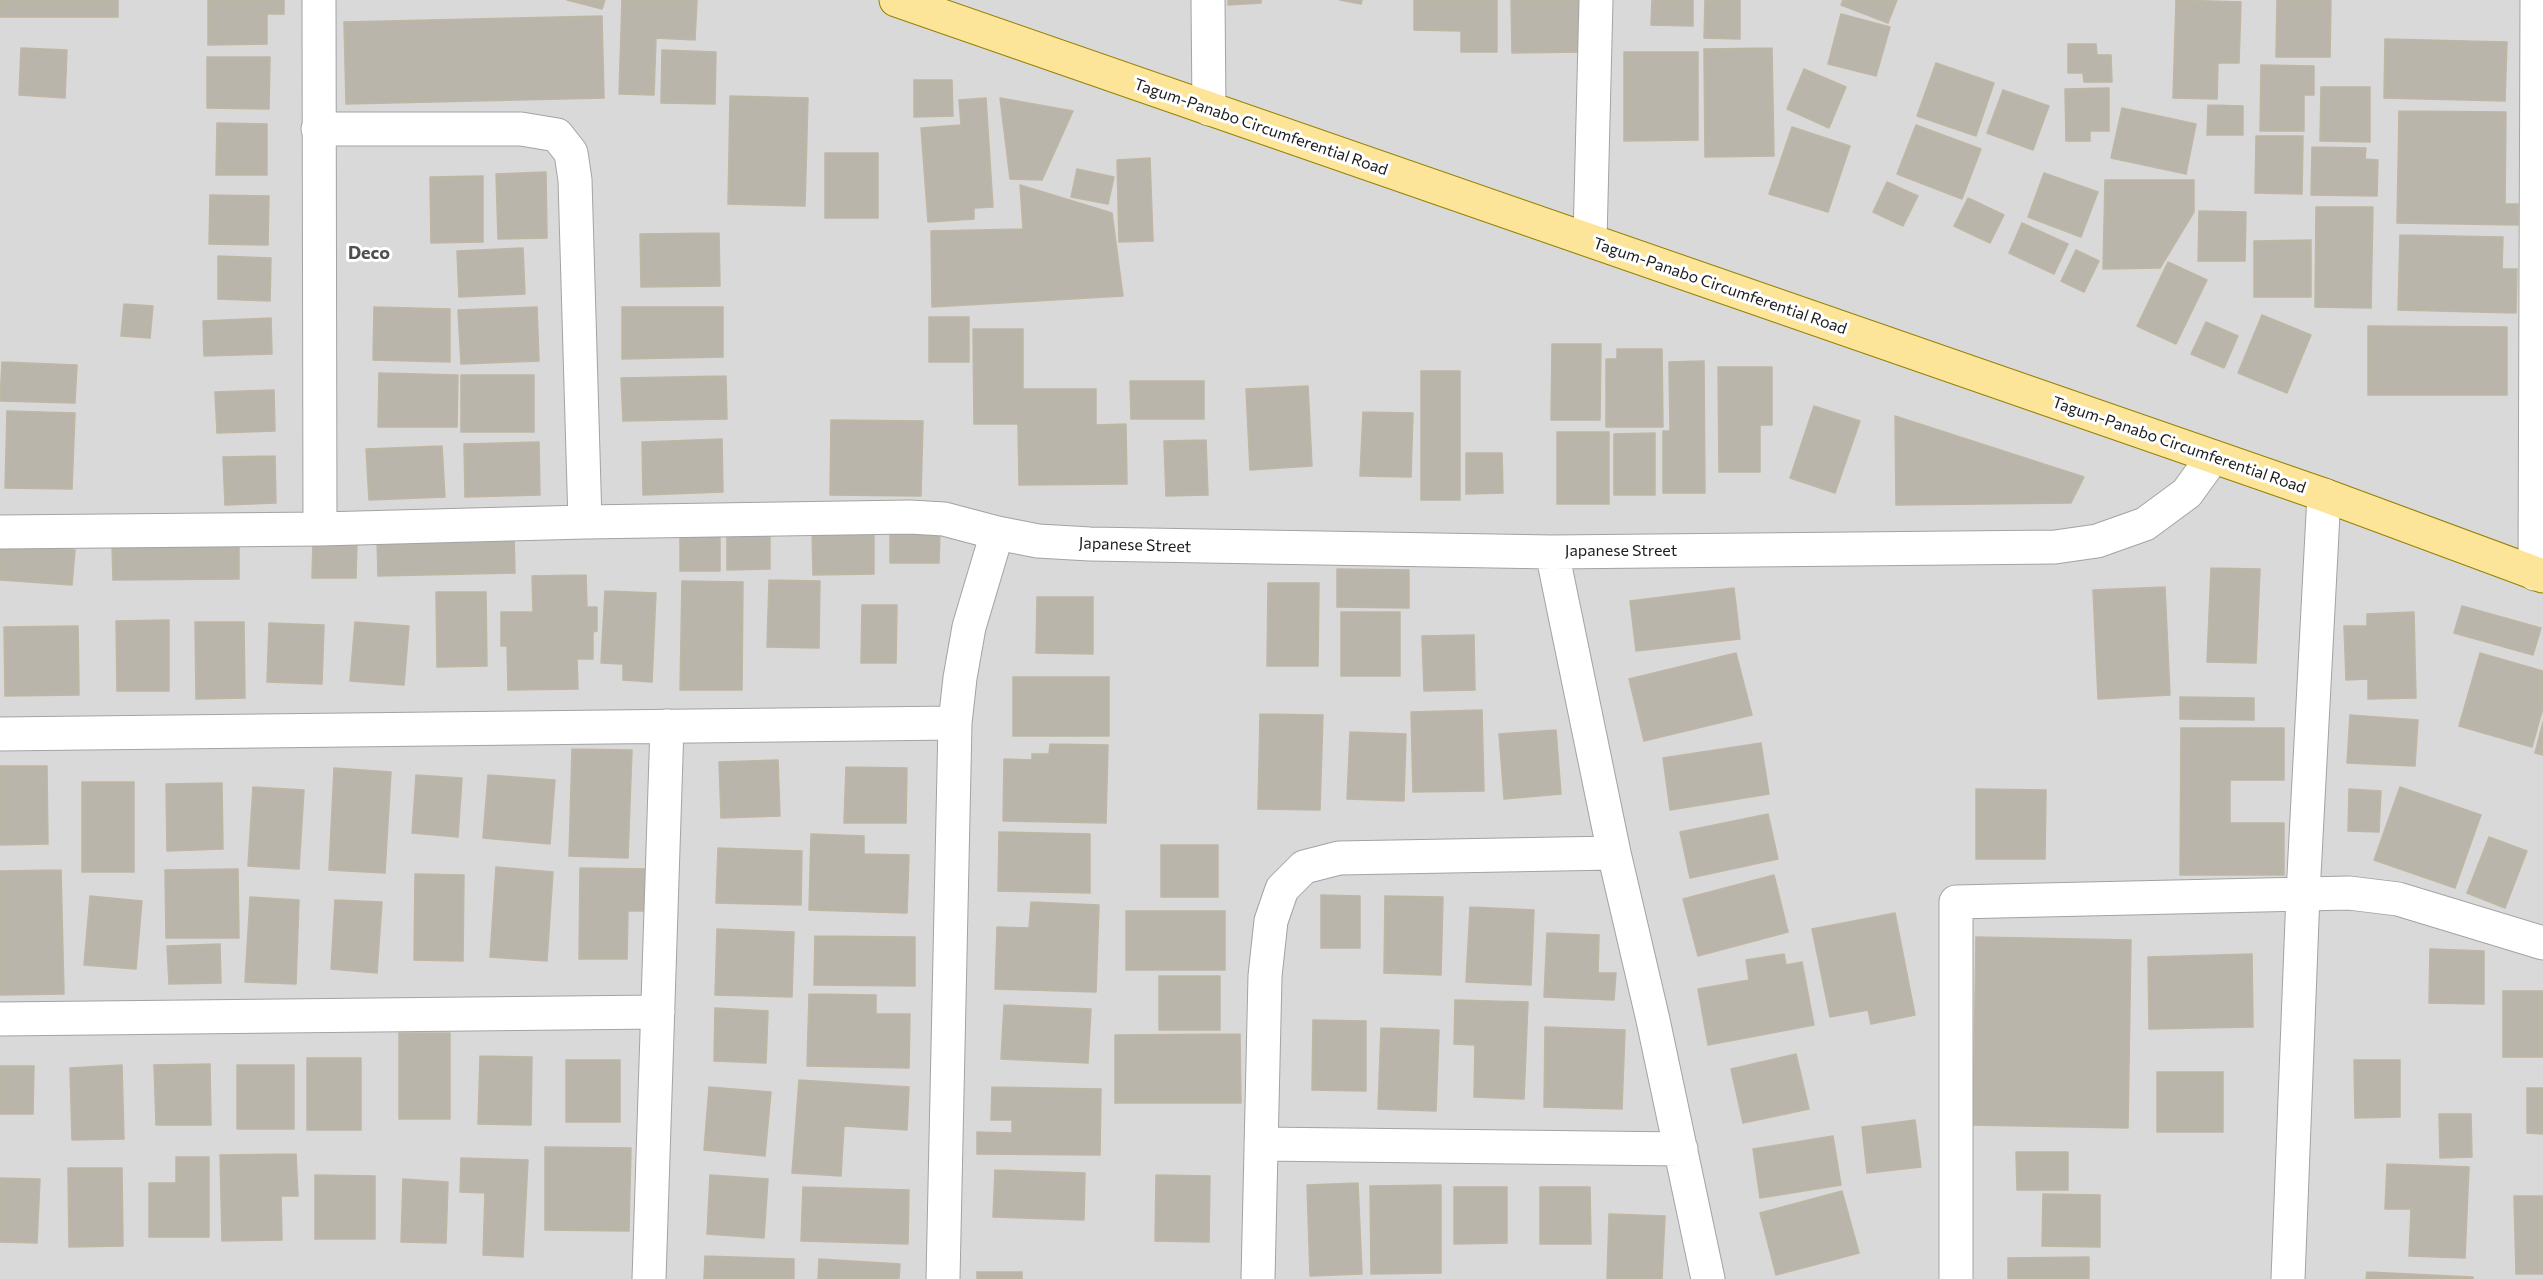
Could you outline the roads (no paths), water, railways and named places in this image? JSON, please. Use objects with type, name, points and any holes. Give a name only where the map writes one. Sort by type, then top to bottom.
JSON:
[{"type":"main road","name":"Tagum-Panabo Circumferential Road","points":[[896,0],[2324,495],[2539,575]]},
{"type":"street","points":[[319,0],[320,529]]},
{"type":"street","points":[[1208,0],[1209,109]]},
{"type":"street","points":[[1590,240],[1596,0]]},
{"type":"street","points":[[2537,0],[2539,575]]},
{"type":"street","points":[[318,129],[521,129],[557,135],[571,153],[575,180],[585,522]]},
{"type":"street","name":"Japanese Street","points":[[0,532],[320,529],[910,517],[944,519],[1038,541],[1090,544],[1552,552],[2055,547],[2097,541],[2145,524],[2187,493],[2213,457]]},
{"type":"street","points":[[2288,1279],[2303,894],[2324,495]]},
{"type":"street","points":[[943,1279],[955,723],[969,627],[997,533]]},
{"type":"street","points":[[1552,552],[1614,853],[1708,1279]]},
{"type":"street","points":[[0,734],[955,723]]},
{"type":"street","points":[[649,1279],[667,726]]},
{"type":"street","points":[[1258,1279],[1265,975],[1271,921],[1282,889],[1304,867],[1339,858],[1614,853]]},
{"type":"street","points":[[1956,1279],[1956,902],[2349,893],[2398,899],[2543,943]]},
{"type":"street","points":[[0,1019],[658,1012]]},
{"type":"street","points":[[1261,1144],[1681,1149]]},
{"type":"district","name":"Deco","points":[[369,253]]}]
